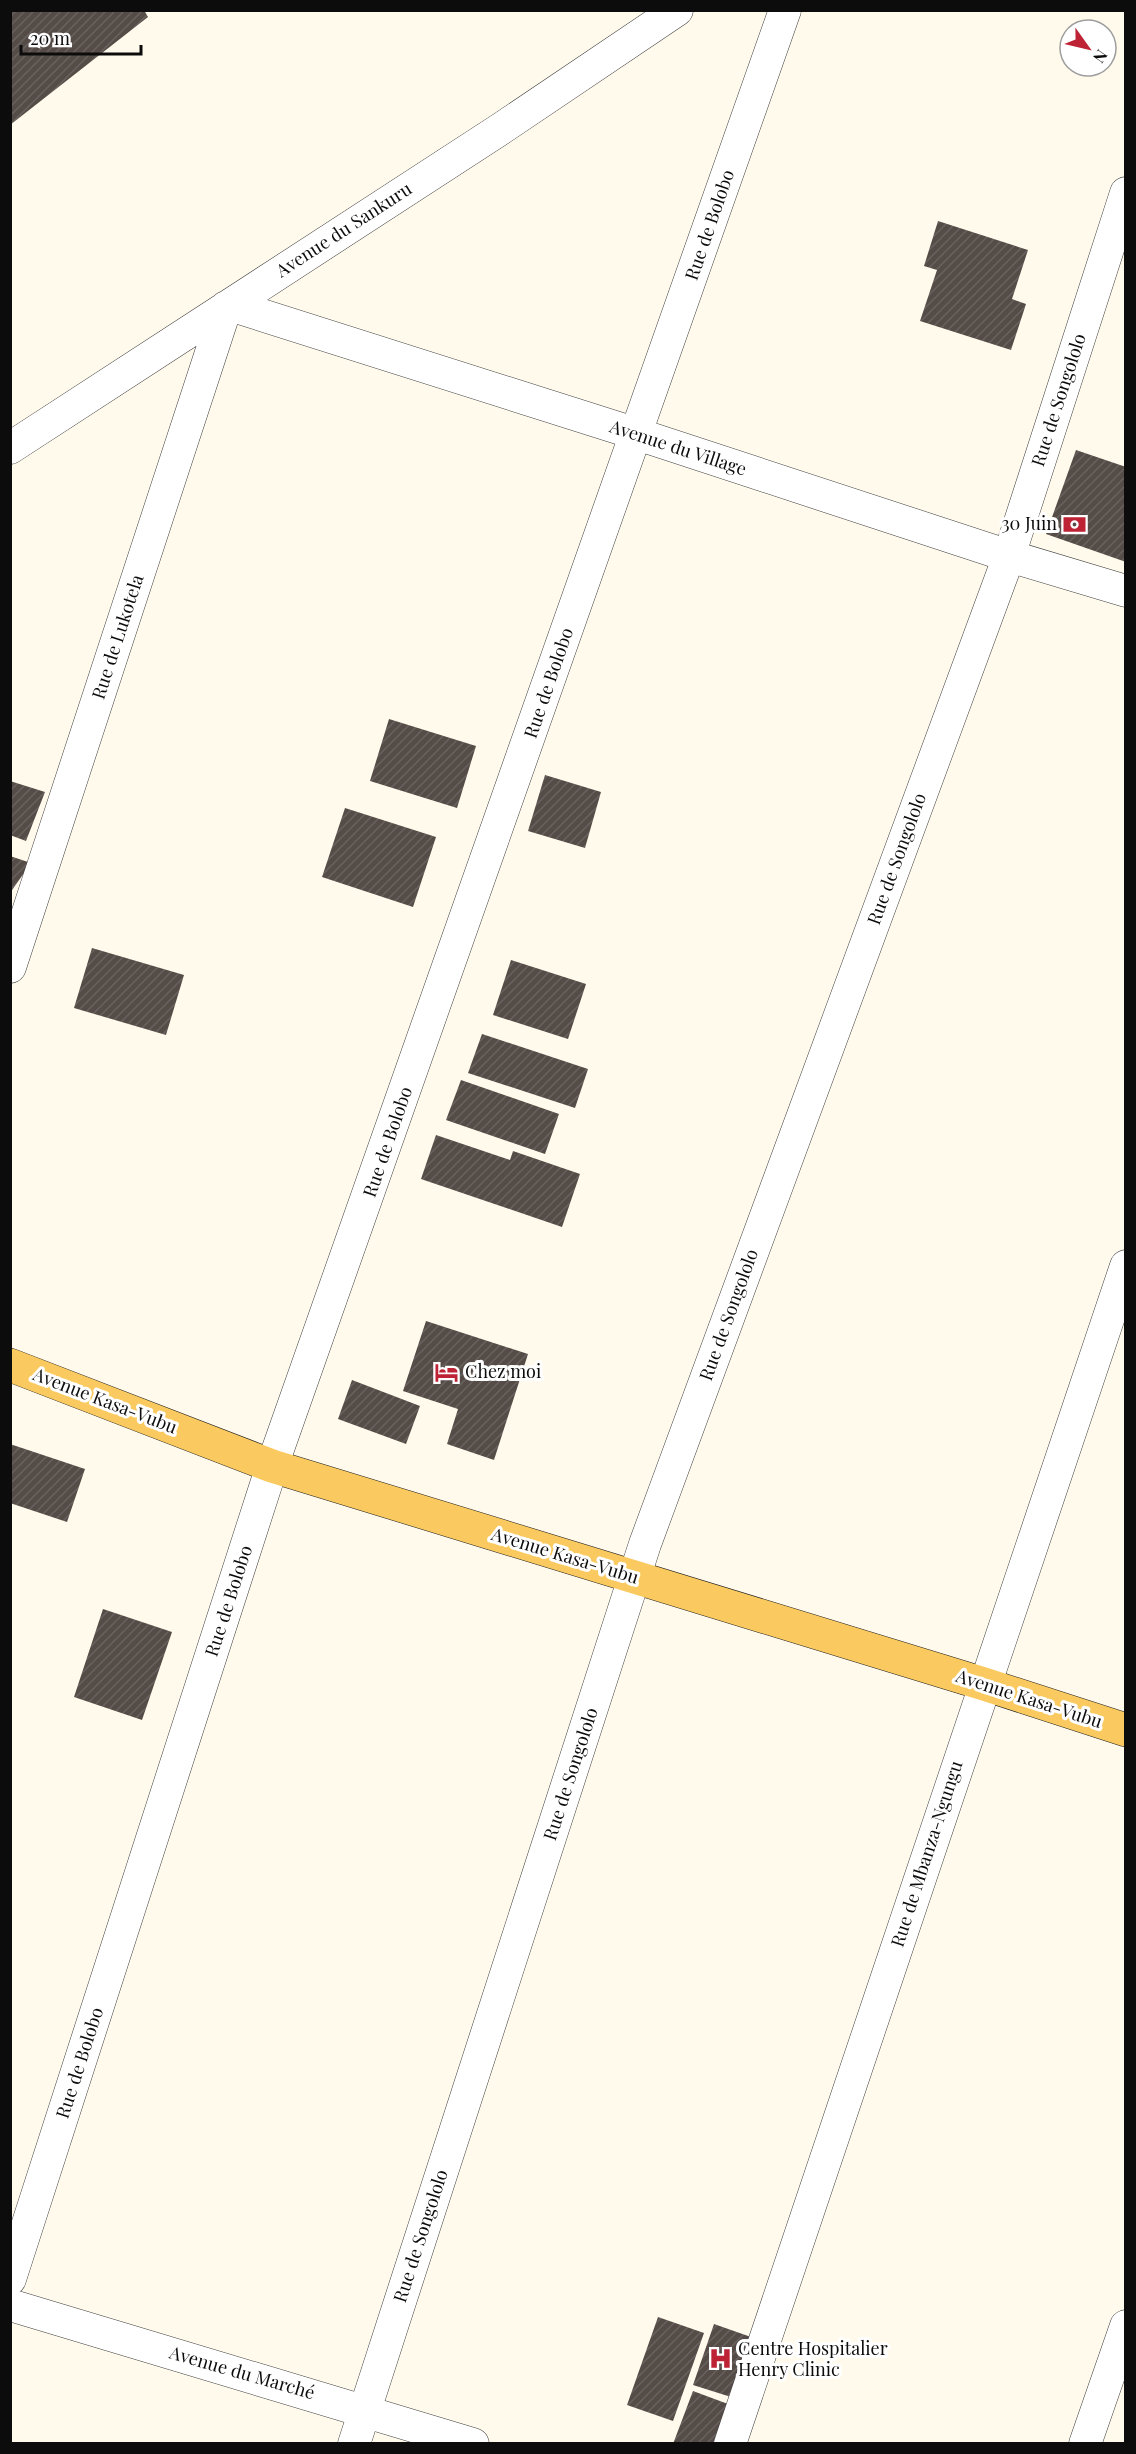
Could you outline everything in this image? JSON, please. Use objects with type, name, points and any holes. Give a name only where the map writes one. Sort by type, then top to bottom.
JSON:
[{"type":"main road","name":"Avenue Kasa-Vubu","points":[[10,1365],[272,1466],[984,1684],[1125,1730]]},
{"type":"street","name":"Avenue du Sankuru","points":[[10,448],[502,128],[677,10]]},
{"type":"street","name":"Rue de Bolobo","points":[[10,2279],[272,1466],[785,10]]},
{"type":"street","name":"Rue de Songololo","points":[[354,2444],[649,1532],[1009,556],[1125,193]]},
{"type":"street","name":"Avenue du Village","points":[[228,306],[637,434],[1009,556],[1125,591]]},
{"type":"street","name":"Rue de Lukotela","points":[[10,967],[228,306]]},
{"type":"street","name":"Rue de Mbanza-Ngungu","points":[[730,2444],[1125,1266]]},
{"type":"street","name":"Avenue du Marché","points":[[10,2305],[364,2409],[473,2444]]},
{"type":"street","points":[[1085,2444],[1125,2326]]},
{"type":"building","points":[[10,10],[144,10],[148,17],[10,125]]},
{"type":"building","points":[[938,221],[1028,250],[1012,299],[1026,304],[1011,350],[920,321],[937,270],[924,266]]},
{"type":"building","points":[[1076,450],[1126,467],[1126,562],[1046,534]]},
{"type":"building","points":[[389,719],[476,746],[457,808],[370,781]]},
{"type":"building","points":[[545,775],[601,792],[585,848],[528,831]]},
{"type":"building","points":[[10,781],[45,792],[26,841],[10,835]]},
{"type":"building","points":[[345,808],[436,837],[413,907],[322,877]]},
{"type":"building","points":[[10,856],[31,863],[10,893]]},
{"type":"building","points":[[92,948],[184,975],[166,1035],[74,1008]]},
{"type":"building","points":[[511,960],[586,984],[568,1039],[493,1015]]},
{"type":"building","points":[[482,1034],[588,1069],[575,1108],[468,1073]]},
{"type":"building","points":[[461,1080],[559,1114],[545,1154],[446,1120]]},
{"type":"building","points":[[436,1135],[510,1160],[513,1151],[580,1174],[562,1227],[421,1179]]},
{"type":"building","points":[[426,1321],[528,1354],[494,1460],[447,1444],[458,1409],[403,1391]]},
{"type":"building","points":[[352,1380],[420,1406],[406,1444],[338,1419]]},
{"type":"building","points":[[10,1444],[85,1469],[67,1522],[10,1503]]},
{"type":"building","points":[[103,1609],[172,1632],[142,1720],[74,1697]]},
{"type":"building","points":[[658,2317],[704,2333],[673,2421],[627,2405]]},
{"type":"building","points":[[714,2324],[751,2337],[731,2397],[693,2385]]},
{"type":"building","points":[[693,2391],[728,2404],[713,2444],[673,2444]]},
{"type":"place","name":"30 Juin","points":[[1075,524]]},
{"type":"place","name":"Chez moi","points":[[447,1372]]},
{"type":"place","name":"Centre Hospitalier Henry Clinic","points":[[720,2359]]}]
